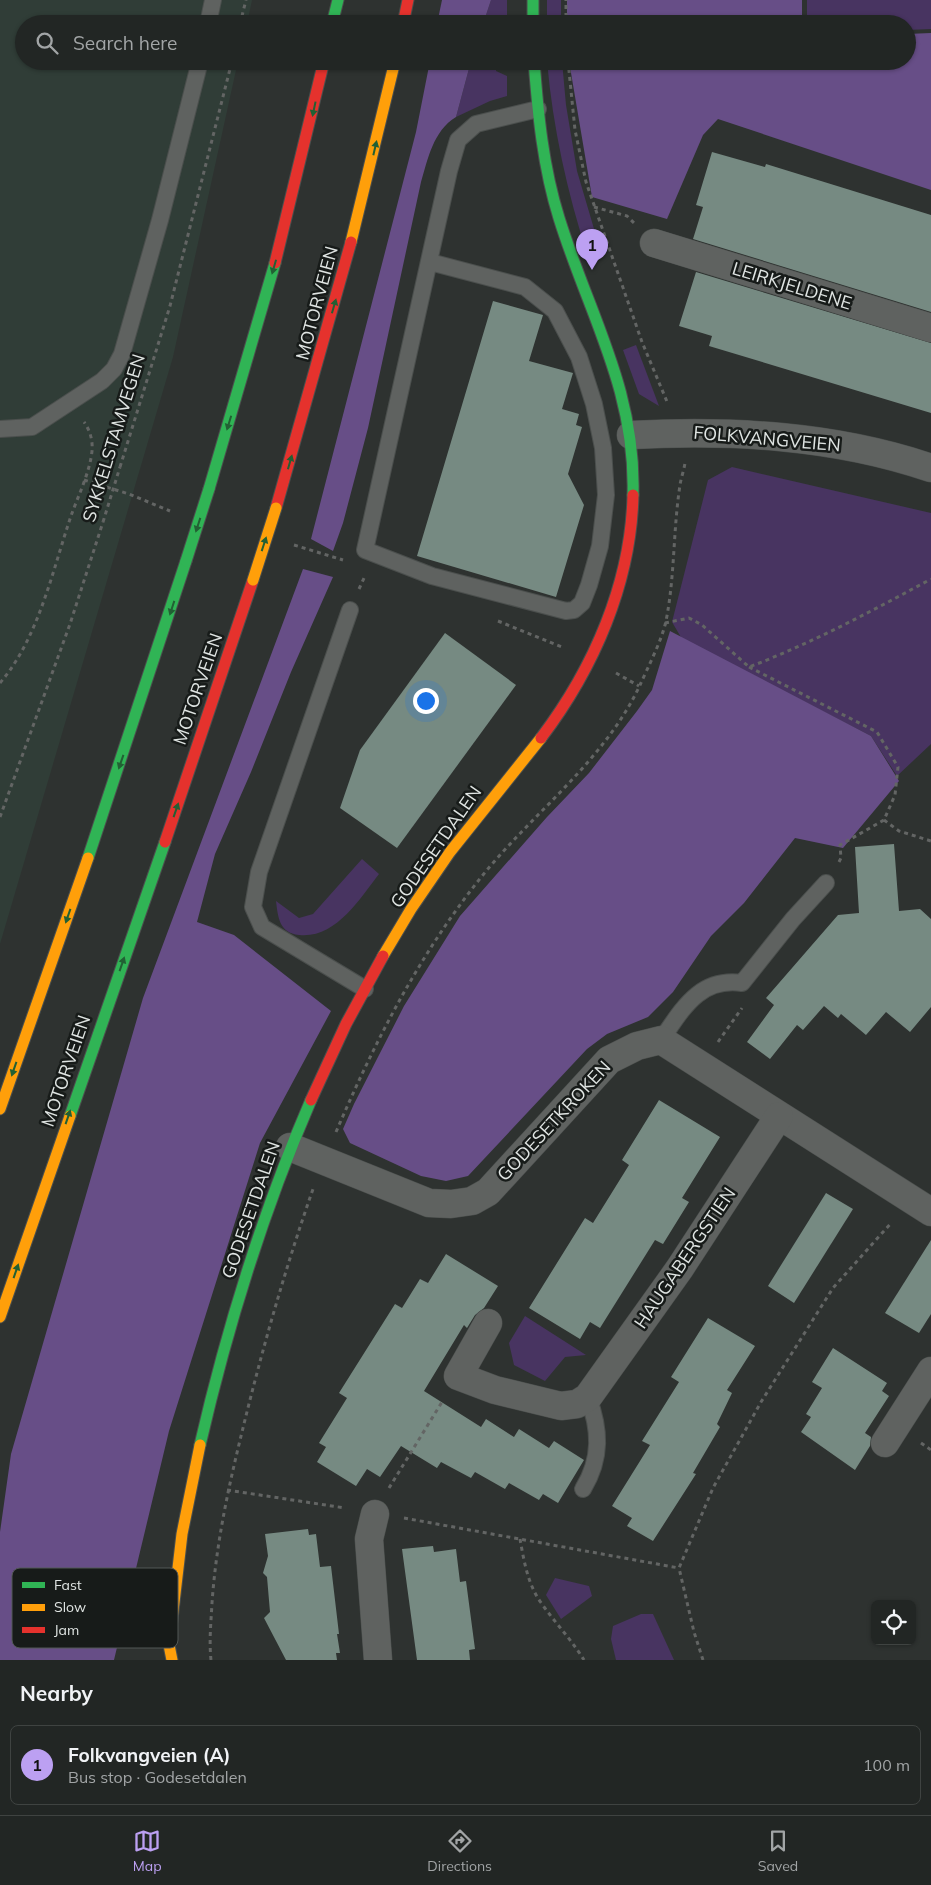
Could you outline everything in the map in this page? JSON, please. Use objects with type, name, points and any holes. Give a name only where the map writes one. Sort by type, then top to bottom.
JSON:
[{"type":"main road","points":[[334,15],[338,0]]},
{"type":"main road","points":[[405,15],[408,0]]},
{"type":"main road","points":[[533,0],[533,15]]},
{"type":"main road","points":[[0,1109],[80,883],[210,489],[279,249],[322,70]]},
{"type":"main road","name":"MOTORVEIEN","points":[[0,1317],[276,508],[344,270],[393,70]]},
{"type":"main road","name":"GODESETDALEN","points":[[178,1570],[182,1532],[198,1451],[244,1283],[267,1207],[321,1074],[365,989],[402,924],[444,860],[482,809],[550,726],[597,644],[609,619],[620,585],[627,550],[632,503],[631,435],[621,388],[551,191],[538,109],[535,70]]},
{"type":"street","name":"LEIRKJELDENE","points":[[654,243],[931,328]]},
{"type":"street","name":"FOLKVANGVEIEN","points":[[631,435],[688,433],[760,435],[828,441],[892,454],[931,468]]},
{"type":"street","name":"GODESETKROKEN","points":[[290,1147],[429,1203],[451,1204],[472,1201],[488,1192],[609,1060],[637,1046],[661,1040]]},
{"type":"street","points":[[661,1040],[922,1206]]},
{"type":"street","name":"HAUGABERGSTIEN","points":[[588,1397],[680,1268],[779,1116]]},
{"type":"street","points":[[488,1323],[458,1376],[495,1390],[561,1406],[577,1404],[588,1397]]},
{"type":"street","points":[[885,1443],[931,1371]]},
{"type":"street","points":[[375,1514],[369,1539],[378,1660]]},
{"type":"lane","points":[[210,15],[213,0]]},
{"type":"lane","points":[[0,429],[32,427],[102,381],[114,369],[122,354],[160,220],[198,70]]},
{"type":"lane","points":[[430,262],[525,287],[555,311],[579,357],[594,404],[604,448],[606,495],[600,546],[596,562],[582,603],[574,610],[566,611],[514,599],[432,576],[365,550],[449,171],[458,140],[476,124],[538,109]]},
{"type":"lane","points":[[350,610],[259,872],[253,907],[262,927],[365,989]]},
{"type":"lane","points":[[661,1040],[688,1003],[706,987],[726,981],[742,983],[793,919],[826,884]]},
{"type":"lane","points":[[583,1489],[591,1476],[597,1446],[597,1421],[588,1397]]},
{"type":"path","points":[[242,15],[246,0]]},
{"type":"path","points":[[566,0],[566,15]]},
{"type":"path","name":"SYKKELSTAMVEGEN","points":[[0,817],[70,624],[170,306],[230,70]]},
{"type":"path","points":[[569,70],[575,130],[586,182],[642,342],[662,389]]},
{"type":"path","points":[[594,206],[627,216]]},
{"type":"path","points":[[0,683],[13,668],[25,648],[84,480],[92,446],[89,430],[72,402]]},
{"type":"path","points":[[211,1660],[210,1646],[215,1566],[227,1490],[261,1356],[296,1238],[324,1160],[354,1091],[395,1009],[419,964],[448,918],[524,826],[579,772],[624,715],[639,686],[665,622],[676,545],[680,485],[685,463],[694,464]]},
{"type":"path","points":[[84,480],[130,494],[174,512]]},
{"type":"path","points":[[286,543],[350,563]]},
{"type":"path","points":[[749,667],[879,607],[931,579]]},
{"type":"path","points":[[488,617],[572,651]]},
{"type":"path","points":[[665,622],[689,618],[702,625],[749,667],[877,732],[898,767],[895,795],[884,820],[840,845],[841,858],[826,884]]},
{"type":"path","points":[[611,671],[639,686]]},
{"type":"path","points":[[884,820],[899,831],[931,840]]},
{"type":"path","points":[[703,1066],[744,1005],[742,983]]},
{"type":"path","points":[[703,1660],[694,1632],[679,1568],[713,1488],[761,1402],[833,1288],[922,1206]]},
{"type":"path","points":[[458,1376],[375,1514],[679,1568]]},
{"type":"path","points":[[227,1490],[317,1504]]},
{"type":"path","points":[[520,1539],[526,1571],[540,1603],[570,1637],[584,1660]]},
{"type":"shaded area","points":[[0,0],[252,0],[249,15],[15,15],[15,70],[236,70],[173,357],[0,944]]},
{"type":"shaded area","points":[[442,0],[491,0],[486,15],[439,15]]},
{"type":"shaded area","points":[[491,0],[507,0],[507,15],[486,15]]},
{"type":"shaded area","points":[[547,0],[561,0],[561,15],[547,15]]},
{"type":"shaded area","points":[[567,0],[802,0],[802,15],[567,15]]},
{"type":"shaded area","points":[[807,0],[931,0],[931,29],[916,30],[916,15],[807,15]]},
{"type":"shaded area","points":[[931,33],[931,190],[718,119],[703,135],[667,219],[592,197],[571,70],[916,70],[916,34]]},
{"type":"shaded area","points":[[428,70],[469,70],[456,117],[442,130],[432,146],[421,182],[368,428],[343,523],[333,551],[311,539],[416,132]]},
{"type":"shaded area","points":[[469,70],[496,70],[507,76],[507,96],[490,101],[456,117]]},
{"type":"shaded area","points":[[548,70],[563,70],[566,105],[577,171],[602,256],[589,260],[562,162]]},
{"type":"shaded area","points":[[636,345],[659,406],[639,394],[623,350]]},
{"type":"shaded area","points":[[732,467],[931,513],[931,744],[897,776],[871,736],[682,639],[672,622],[708,480]]},
{"type":"shaded area","points":[[303,569],[333,577],[215,854],[197,922],[234,935],[331,1011],[260,1143],[169,1431],[136,1568],[12,1568],[12,1648],[117,1648],[114,1660],[0,1660],[0,1532],[11,1454],[143,998]]},
{"type":"shaded area","points":[[670,631],[871,736],[899,781],[843,848],[795,838],[744,903],[711,936],[673,992],[648,1017],[607,1034],[587,1049],[468,1176],[446,1181],[421,1176],[350,1143],[343,1129],[354,1104],[404,1006],[460,916],[547,817],[589,773],[637,711],[652,690]]},
{"type":"shaded area","points":[[362,859],[379,874],[345,916],[324,931],[312,935],[292,934],[283,928],[276,901],[299,918],[313,914]]},
{"type":"shaded area","points":[[525,1316],[586,1355],[565,1357],[545,1381],[514,1365],[509,1343]]},
{"type":"shaded area","points":[[555,1578],[589,1586],[592,1596],[561,1619],[546,1595]]},
{"type":"shaded area","points":[[641,1614],[653,1614],[674,1660],[616,1660],[611,1639],[613,1626]]},
{"type":"building","points":[[712,152],[765,167],[766,164],[931,215],[931,312],[693,239],[703,207],[696,205]]},
{"type":"building","points":[[696,272],[931,343],[931,413],[709,346],[712,336],[679,326]]},
{"type":"building","points":[[493,301],[543,315],[529,361],[573,373],[562,409],[579,414],[576,425],[582,427],[568,474],[584,505],[556,597],[417,556]]},
{"type":"building","points":[[445,633],[516,685],[397,848],[340,808],[360,750]]},
{"type":"building","points":[[894,844],[899,911],[920,909],[931,919],[931,1007],[910,1032],[886,1012],[866,1035],[841,1014],[838,1018],[824,1006],[803,1030],[797,1025],[770,1059],[747,1042],[774,1005],[766,998],[838,915],[859,913],[855,847]]},
{"type":"building","points":[[659,1100],[720,1137],[682,1198],[689,1202],[663,1244],[655,1240],[600,1328],[590,1322],[580,1339],[529,1308],[585,1218],[593,1223],[629,1165],[622,1160]]},
{"type":"building","points":[[826,1193],[853,1209],[794,1303],[768,1286]]},
{"type":"building","points":[[931,1240],[931,1314],[919,1333],[885,1313]]},
{"type":"building","points":[[446,1254],[498,1286],[484,1308],[475,1315],[467,1328],[464,1325],[424,1391],[481,1427],[486,1419],[514,1437],[519,1429],[549,1448],[554,1441],[584,1460],[558,1503],[543,1494],[539,1500],[509,1483],[505,1489],[475,1472],[471,1478],[441,1462],[437,1468],[401,1446],[380,1477],[367,1469],[356,1486],[317,1462],[326,1447],[319,1443],[347,1398],[339,1393],[395,1304],[402,1308],[420,1279],[428,1283]]},
{"type":"building","points":[[708,1318],[755,1346],[727,1390],[732,1393],[717,1424],[720,1427],[693,1473],[696,1474],[653,1541],[627,1526],[632,1518],[612,1506],[650,1445],[642,1441],[679,1382],[671,1377]]},
{"type":"building","points":[[833,1348],[887,1383],[882,1391],[889,1396],[865,1433],[871,1437],[870,1446],[855,1470],[801,1432],[811,1417],[806,1414],[822,1388],[812,1382]]},
{"type":"building","points":[[308,1529],[309,1535],[316,1534],[320,1567],[331,1566],[339,1634],[337,1634],[340,1653],[336,1653],[337,1660],[286,1660],[264,1618],[270,1612],[267,1577],[263,1573],[268,1556],[265,1534]]},
{"type":"building","points":[[433,1546],[434,1552],[456,1549],[460,1582],[466,1581],[475,1649],[469,1650],[470,1660],[417,1660],[402,1549]]},
{"type":"traffic: fast","points":[[334,15],[338,0]]},
{"type":"traffic: fast","points":[[533,0],[533,15]]},
{"type":"traffic: fast","points":[[535,70],[539,121],[553,199],[619,386],[627,421],[632,457],[633,495]]},
{"type":"traffic: fast","points":[[209,489],[275,263]]},
{"type":"traffic: fast","points":[[186,561],[209,489]]},
{"type":"traffic: fast","points":[[88,858],[186,561]]},
{"type":"traffic: fast","points":[[70,1116],[165,842]]},
{"type":"traffic: fast","points":[[200,1445],[222,1357],[248,1270],[277,1184],[311,1100]]},
{"type":"traffic: slow","points":[[351,242],[393,70]]},
{"type":"traffic: slow","points":[[253,580],[276,508]]},
{"type":"traffic: slow","points":[[383,956],[411,909],[450,852],[541,738]]},
{"type":"traffic: slow","points":[[0,1109],[88,858]]},
{"type":"traffic: slow","points":[[0,1317],[70,1116]]},
{"type":"traffic: slow","points":[[178,1568],[182,1534],[200,1445]]},
{"type":"traffic: slow","points":[[170,1648],[172,1660]]},
{"type":"traffic: jam","points":[[405,15],[408,0]]},
{"type":"traffic: jam","points":[[275,263],[322,70]]},
{"type":"traffic: jam","points":[[276,508],[351,242]]},
{"type":"traffic: jam","points":[[541,738],[577,683],[593,654],[606,623],[617,592],[625,560],[631,528],[633,495]]},
{"type":"traffic: jam","points":[[165,842],[253,580]]},
{"type":"traffic: jam","points":[[311,1100],[346,1024],[383,956]]},
{"type":"place","name":"Folkvangveien (A)","points":[[592,270]]}]
